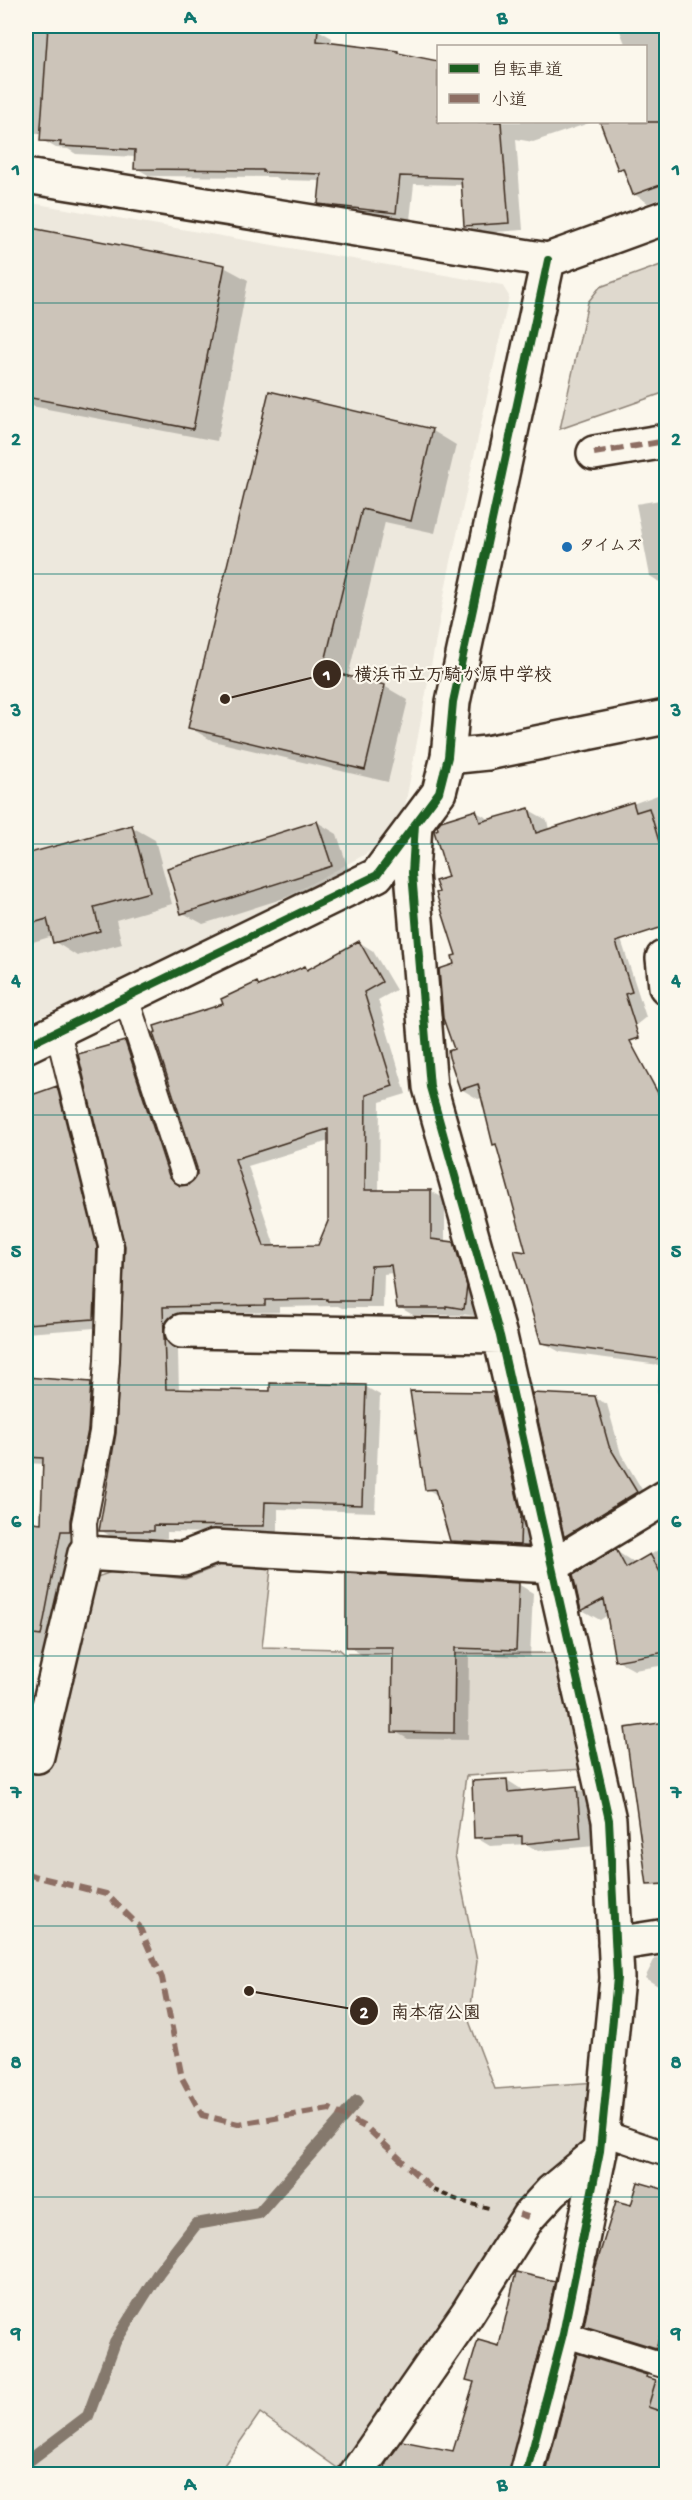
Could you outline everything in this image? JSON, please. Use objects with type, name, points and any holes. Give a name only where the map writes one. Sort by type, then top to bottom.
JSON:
[{"type":"street","points":[[26,176],[548,260],[666,217]]},
{"type":"street","points":[[26,1046],[377,874],[439,792],[448,757],[453,702],[548,260]]},
{"type":"street","points":[[594,453],[666,441]]},
{"type":"street","points":[[448,757],[487,753],[666,717]]},
{"type":"street","points":[[415,825],[412,873],[430,1087],[500,1336],[609,1820],[617,1978],[600,2142],[563,2334],[526,2475]]},
{"type":"street","points":[[666,958],[663,958],[666,987]]},
{"type":"street","points":[[182,1331],[500,1336]]},
{"type":"street","points":[[37,1756],[85,1553],[183,1559],[214,1547],[552,1566],[666,1497]]},
{"type":"street","points":[[615,1944],[666,1936]]},
{"type":"street","points":[[356,2475],[467,2314],[528,2217],[600,2142]]},
{"type":"lane","points":[[126,999],[183,1172]]},
{"type":"lane","points":[[58,1032],[111,1246],[102,1432],[84,1523],[85,1553]]},
{"type":"lane","points":[[600,2142],[666,2154]]},
{"type":"lane","points":[[563,2334],[666,2366]]},
{"type":"path","points":[[433,2190],[463,2202],[500,2210]]},
{"type":"shaded area","points":[[26,202],[502,285],[509,296],[447,580],[403,817],[388,842],[181,954],[26,1023]]},
{"type":"shaded area","points":[[666,263],[666,392],[560,429],[588,302],[600,287]]},
{"type":"shaded area","points":[[223,1564],[271,1569],[262,1647],[339,1649],[345,1654],[566,1653],[584,1769],[466,1776],[455,1855],[477,1961],[469,2021],[495,2089],[597,2082],[585,2150],[343,2472],[260,2413],[218,2474],[26,2474],[26,1754],[54,1759],[97,1577],[117,1570],[185,1579]]},
{"type":"building","points":[[48,26],[293,26],[318,28],[317,41],[398,51],[398,53],[437,61],[437,123],[501,123],[509,223],[464,226],[461,178],[400,176],[396,213],[318,204],[321,174],[263,172],[263,170],[134,169],[135,150],[60,146],[61,142],[40,141]]},
{"type":"building","points":[[666,122],[666,183],[633,195],[623,168],[618,170],[600,123]]},
{"type":"building","points":[[26,227],[225,265],[193,429],[26,397]]},
{"type":"building","points":[[269,391],[433,429],[411,521],[362,509],[323,670],[385,685],[365,770],[188,728]]},
{"type":"building","points":[[633,802],[636,812],[649,808],[666,865],[666,926],[616,942],[632,992],[625,994],[639,1038],[630,1041],[666,1108],[666,1360],[541,1343],[514,1250],[526,1252],[496,1144],[493,1145],[478,1084],[460,1090],[449,1057],[448,1051],[454,1049],[443,1018],[439,969],[454,964],[452,956],[456,955],[436,893],[439,892],[435,881],[448,877],[434,831],[438,829],[437,826],[441,821],[476,810],[480,822],[529,808],[536,833]]},
{"type":"building","points":[[317,821],[332,866],[181,914],[167,868]]},
{"type":"building","points":[[132,825],[150,892],[94,907],[100,931],[53,943],[47,919],[26,925],[26,854]]},
{"type":"building","points":[[359,941],[382,982],[364,992],[393,1086],[366,1095],[365,1190],[431,1190],[431,1239],[454,1242],[467,1286],[464,1309],[446,1306],[446,1308],[397,1308],[391,1265],[371,1266],[369,1301],[265,1300],[265,1305],[163,1307],[166,1389],[270,1391],[270,1383],[366,1385],[362,1505],[265,1502],[264,1526],[154,1525],[154,1531],[99,1531],[116,1433],[125,1246],[78,1054],[125,1041],[169,1176],[180,1186],[188,1185],[197,1175],[197,1168],[153,1033],[156,1032],[154,1026],[223,1004],[221,999],[257,982],[259,986],[305,966],[307,970]],"holes":[[[328,1129],[328,1221],[318,1245],[264,1246],[235,1159]]]},
{"type":"building","points":[[57,1086],[97,1247],[94,1319],[26,1324],[26,1097]]},
{"type":"building","points":[[26,1377],[91,1382],[88,1430],[70,1520],[70,1531],[61,1531],[41,1636],[26,1634],[26,1521],[41,1523],[43,1458],[26,1457]]},
{"type":"building","points":[[410,1391],[493,1392],[521,1515],[520,1545],[450,1541],[435,1489],[425,1490]]},
{"type":"building","points":[[532,1393],[595,1396],[609,1446],[637,1492],[564,1537]]},
{"type":"building","points":[[616,1549],[626,1568],[650,1554],[666,1583],[666,1608],[661,1611],[666,1652],[615,1661],[604,1599],[581,1611],[573,1575]]},
{"type":"building","points":[[346,1573],[519,1583],[516,1650],[455,1648],[454,1733],[392,1732],[393,1647],[346,1647]]},
{"type":"building","points":[[666,1722],[666,1884],[647,1885],[625,1728]]},
{"type":"building","points":[[507,1779],[508,1792],[577,1786],[581,1838],[522,1844],[522,1836],[474,1838],[472,1781]]},
{"type":"building","points":[[638,2182],[666,2190],[666,2315],[656,2348],[584,2326],[595,2269],[616,2201],[631,2205]]},
{"type":"building","points":[[516,2272],[555,2281],[545,2330],[508,2475],[384,2475],[386,2463],[402,2441],[453,2451],[474,2382],[466,2380],[478,2340],[499,2346]]},
{"type":"building","points":[[577,2353],[647,2375],[646,2377],[656,2380],[648,2407],[666,2413],[666,2475],[570,2475],[547,2469]]},
{"type":"waterway","points":[[26,2463],[88,2416],[115,2342],[159,2272],[196,2224],[259,2213],[357,2101]]},
{"type":"marked path","points":[[594,453],[666,441]]},
{"type":"marked path","points":[[26,1874],[106,1894],[139,1926],[162,1978],[182,2078],[202,2115],[238,2124],[330,2109],[367,2128],[433,2190]]},
{"type":"marked path","points":[[519,2214],[528,2217]]},
{"type":"cycle path","points":[[26,1046],[377,875],[439,792],[448,757],[453,702],[548,260]]},
{"type":"cycle path","points":[[415,824],[412,873],[430,1087],[500,1336],[609,1820],[617,1978],[600,2151],[563,2334],[526,2474]]},
{"type":"place","name":"タイムズ","points":[[567,547]]},
{"type":"place","name":"横浜市立万騎が原中学校","points":[[225,699]]},
{"type":"place","name":"南本宿公園","points":[[249,1991]]}]
